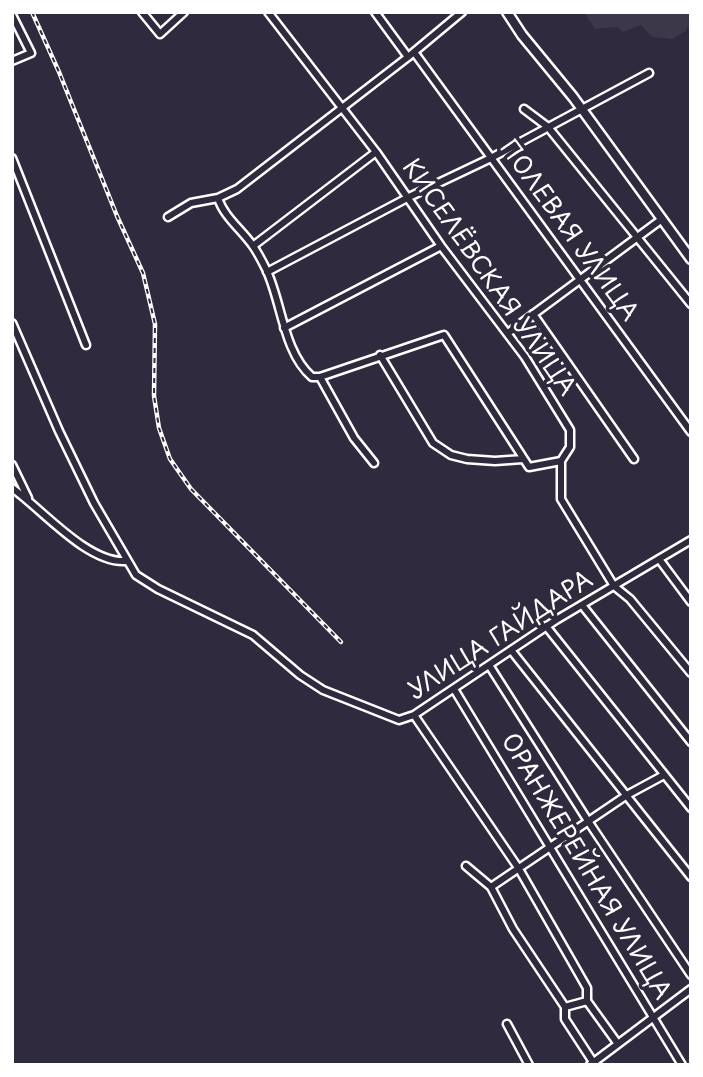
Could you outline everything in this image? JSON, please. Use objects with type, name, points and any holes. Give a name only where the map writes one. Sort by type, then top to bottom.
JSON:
[{"type":"main road","points":[[507,12],[690,256]]},
{"type":"street","points":[[142,12],[160,34],[184,12]]},
{"type":"street","name":"КИСЕЛЁВСКАЯ УЛИЦА","points":[[268,12],[376,152],[441,246],[508,333],[570,430],[570,447],[561,461],[561,499],[614,586],[630,600],[691,673]]},
{"type":"street","name":"ПОЛЕВАЯ УЛИЦА","points":[[375,12],[491,158],[691,432]]},
{"type":"street","points":[[168,217],[191,203],[218,198],[237,189],[411,55],[462,12]]},
{"type":"street","points":[[12,15],[30,54],[12,61]]},
{"type":"street","points":[[267,272],[408,197],[491,158],[649,73]]},
{"type":"street","points":[[524,109],[548,127],[691,304]]},
{"type":"street","points":[[253,246],[376,152]]},
{"type":"street","points":[[12,158],[86,345]]},
{"type":"street","points":[[218,198],[221,207],[253,246],[267,272],[284,328],[304,370],[312,377],[320,377],[444,335],[529,467],[561,461]]},
{"type":"street","points":[[508,333],[662,219]]},
{"type":"street","points":[[284,328],[441,246]]},
{"type":"street","points":[[533,314],[634,459]]},
{"type":"street","name":"УЛИЦА ГАЙДАРА","points":[[12,323],[94,503],[125,561],[136,575],[150,585],[253,635],[300,675],[323,690],[399,720],[414,715],[546,626],[691,540]]},
{"type":"street","points":[[380,355],[433,443],[451,455],[467,460],[523,459]]},
{"type":"street","points":[[320,377],[354,438],[374,463]]},
{"type":"street","points":[[12,464],[29,500]]},
{"type":"street","points":[[12,488],[73,541],[117,561],[125,561]]},
{"type":"street","points":[[659,559],[691,602]]},
{"type":"street","points":[[582,605],[691,742]]},
{"type":"street","points":[[546,626],[691,808]]},
{"type":"street","points":[[511,650],[691,877]]},
{"type":"street","points":[[489,665],[588,821],[691,975]]},
{"type":"street","name":"ОРАНЖЕРЕЙНАЯ УЛИЦА","points":[[454,689],[682,1065]]},
{"type":"street","points":[[414,715],[519,869],[587,988],[587,1001],[618,1044]]},
{"type":"street","points":[[491,887],[627,795],[664,775]]},
{"type":"street","points":[[466,866],[491,887],[513,929],[565,1007],[565,1019],[593,1064],[691,989]]},
{"type":"street","points":[[565,1007],[587,1001]]},
{"type":"street","points":[[507,1024],[529,1065]]},
{"type":"shaded area","points":[[584,12],[691,12],[691,30],[687,27],[686,31],[672,39],[652,37],[641,25],[623,32],[617,27],[595,29]]},
{"type":"railway","points":[[32,12],[143,273],[155,324],[154,396],[159,428],[170,459],[191,489],[341,642]]}]
